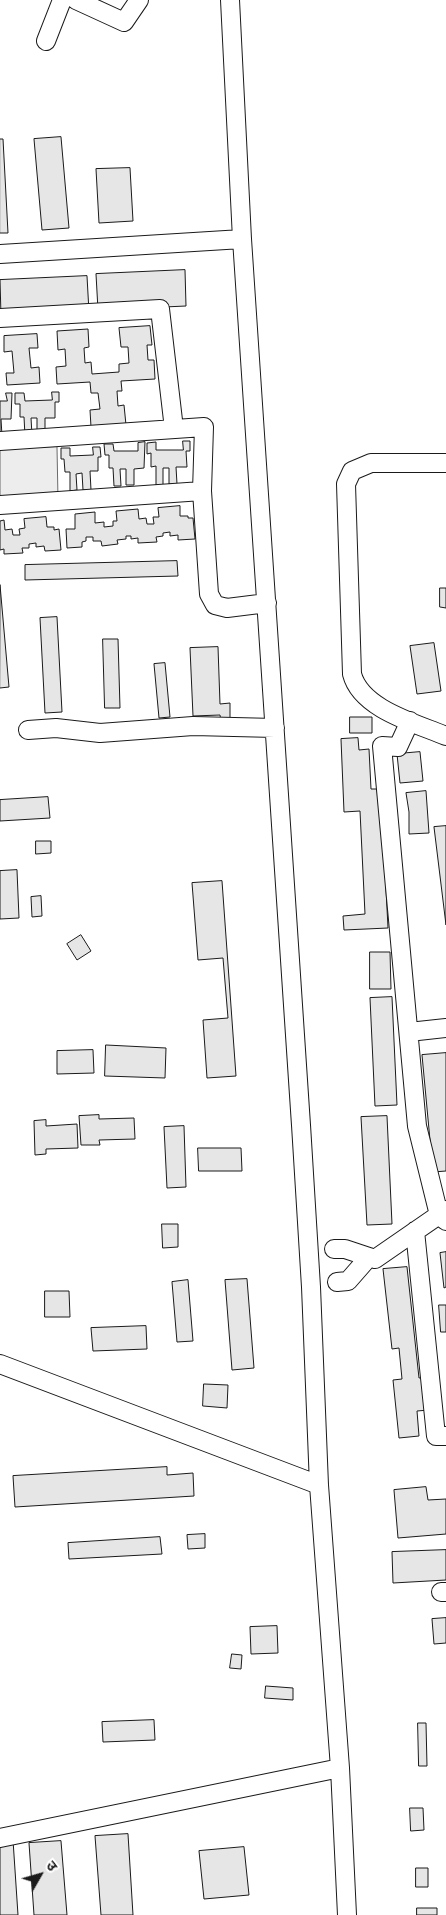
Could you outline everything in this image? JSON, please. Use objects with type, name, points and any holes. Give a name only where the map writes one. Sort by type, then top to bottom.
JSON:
[{"type":"street","points":[[46,41],[62,0]]},
{"type":"street","points":[[76,0],[124,22],[139,0]]},
{"type":"street","points":[[230,0],[242,238],[311,1287],[319,1485],[340,1768],[347,1915]]},
{"type":"street","points":[[0,254],[242,238]]},
{"type":"street","points":[[0,318],[160,309],[174,429]]},
{"type":"street","points":[[0,441],[204,427],[202,491],[209,594],[215,604],[227,608],[267,603]]},
{"type":"street","points":[[446,463],[371,463],[352,471],[346,484],[352,674],[354,684],[386,712],[446,736]]},
{"type":"street","points":[[0,505],[202,491]]},
{"type":"street","points":[[334,1249],[344,1249],[375,1259],[415,1231],[444,1215],[417,1126],[382,746],[398,747],[410,721]]},
{"type":"street","points":[[28,730],[56,728],[100,733],[193,726],[275,728]]},
{"type":"street","points":[[409,1032],[446,1028]]},
{"type":"street","points":[[415,1231],[436,1436],[446,1436]]},
{"type":"street","points":[[337,1282],[348,1281],[369,1257]]},
{"type":"street","points":[[0,1364],[319,1485]]},
{"type":"street","points":[[0,1838],[340,1768]]},
{"type":"shaded area","points":[[57,447],[58,499],[0,501],[0,448]]},
{"type":"building","points":[[61,137],[69,228],[42,230],[34,139]]},
{"type":"building","points":[[0,139],[3,139],[8,233],[0,233]]},
{"type":"building","points":[[130,168],[133,221],[99,223],[96,169]]},
{"type":"building","points":[[185,270],[186,306],[98,310],[96,274]]},
{"type":"building","points":[[87,276],[89,312],[1,317],[0,280]]},
{"type":"building","points":[[150,326],[152,345],[147,345],[148,360],[154,360],[155,379],[121,381],[122,391],[117,391],[118,406],[124,405],[126,425],[91,427],[90,410],[100,409],[98,393],[91,393],[90,382],[57,384],[56,367],[66,366],[65,349],[58,350],[57,331],[88,329],[89,347],[84,348],[85,363],[91,362],[92,374],[119,372],[119,364],[129,363],[128,347],[121,347],[119,328]]},
{"type":"building","points":[[37,334],[38,348],[29,348],[31,368],[39,367],[40,383],[7,385],[6,373],[14,373],[12,351],[4,352],[4,336]]},
{"type":"building","points":[[52,392],[59,392],[59,402],[55,402],[55,418],[45,418],[45,435],[37,435],[37,418],[31,418],[32,435],[25,436],[24,417],[20,417],[20,404],[15,404],[15,393],[24,393],[25,401],[52,400]]},
{"type":"building","points":[[6,393],[12,393],[11,419],[1,419],[2,436],[0,436],[0,401],[7,401]]},
{"type":"building","points":[[183,441],[190,441],[190,451],[186,451],[187,467],[176,467],[177,484],[169,484],[169,468],[163,468],[163,485],[156,485],[156,466],[151,467],[151,453],[147,454],[147,443],[156,442],[156,450],[183,450]]},
{"type":"building","points":[[145,442],[144,468],[134,469],[134,485],[126,485],[126,469],[120,469],[121,486],[114,486],[113,468],[109,468],[109,455],[105,455],[104,444],[113,444],[114,451],[138,451],[138,443]]},
{"type":"building","points":[[93,447],[100,447],[101,457],[98,457],[98,471],[90,471],[91,490],[83,490],[82,473],[76,474],[77,490],[70,491],[70,472],[65,472],[64,459],[61,459],[61,448],[70,448],[70,456],[93,455]]},
{"type":"building","points":[[180,506],[180,516],[193,518],[195,539],[178,540],[178,535],[170,536],[170,532],[156,537],[157,542],[138,543],[138,538],[131,539],[131,536],[126,536],[126,539],[117,540],[118,544],[102,546],[101,541],[93,541],[93,537],[86,537],[86,541],[82,542],[82,547],[67,548],[66,529],[75,529],[75,514],[95,512],[95,523],[104,522],[104,527],[113,526],[113,521],[117,521],[116,511],[138,509],[139,519],[146,518],[147,524],[154,524],[153,517],[159,517],[158,508]]},
{"type":"building","points":[[46,517],[47,527],[54,527],[54,530],[59,529],[61,550],[45,551],[44,546],[36,547],[36,543],[29,544],[29,548],[22,548],[23,553],[4,554],[4,549],[0,550],[0,521],[4,520],[5,530],[12,529],[13,535],[20,535],[19,529],[25,528],[24,519]]},
{"type":"building","points":[[177,561],[178,576],[25,580],[25,565]]},
{"type":"building","points":[[0,585],[9,687],[0,688]]},
{"type":"building","points":[[440,588],[446,588],[446,608],[440,607]]},
{"type":"building","points":[[57,617],[62,712],[45,713],[40,618]]},
{"type":"building","points":[[103,639],[118,639],[120,708],[105,708]]},
{"type":"building","points":[[434,643],[441,691],[417,694],[410,646]]},
{"type":"building","points":[[218,647],[220,704],[230,703],[230,722],[221,722],[220,715],[193,716],[190,648]]},
{"type":"building","points":[[165,663],[170,717],[159,718],[154,664]]},
{"type":"building","points":[[350,717],[372,717],[372,733],[350,733]]},
{"type":"building","points":[[358,738],[359,750],[369,749],[371,789],[381,789],[388,928],[344,930],[343,916],[365,914],[360,811],[344,812],[341,739]]},
{"type":"building","points":[[420,752],[423,781],[400,783],[397,754]]},
{"type":"building","points":[[426,791],[429,833],[409,834],[409,812],[406,793]]},
{"type":"building","points":[[48,797],[50,818],[0,821],[0,800]]},
{"type":"building","points":[[446,826],[446,925],[434,827]]},
{"type":"building","points":[[36,841],[51,841],[51,853],[36,854]]},
{"type":"building","points":[[17,870],[19,918],[0,919],[0,871]]},
{"type":"building","points":[[222,881],[236,1076],[207,1078],[203,1020],[228,1018],[223,958],[198,960],[192,883]]},
{"type":"building","points":[[41,896],[42,916],[32,917],[31,897]]},
{"type":"building","points":[[81,935],[91,951],[77,960],[67,944]]},
{"type":"building","points":[[370,952],[390,952],[391,989],[370,989]]},
{"type":"building","points":[[392,997],[397,1105],[375,1106],[370,998]]},
{"type":"building","points":[[106,1045],[166,1048],[165,1078],[105,1076]]},
{"type":"building","points":[[93,1050],[94,1073],[57,1074],[57,1051]]},
{"type":"building","points":[[446,1053],[446,1171],[433,1172],[422,1055]]},
{"type":"building","points":[[99,1115],[99,1119],[134,1118],[135,1139],[99,1140],[100,1145],[81,1145],[79,1116]]},
{"type":"building","points":[[387,1116],[392,1224],[367,1225],[361,1117]]},
{"type":"building","points":[[46,1120],[46,1126],[77,1124],[78,1148],[46,1149],[46,1154],[35,1155],[34,1121]]},
{"type":"building","points":[[184,1126],[186,1187],[167,1188],[164,1127]]},
{"type":"building","points":[[198,1148],[241,1148],[242,1171],[199,1171]]},
{"type":"building","points":[[162,1224],[178,1224],[178,1247],[163,1248]]},
{"type":"building","points":[[446,1252],[446,1287],[444,1288],[440,1253]]},
{"type":"building","points":[[407,1267],[419,1378],[426,1377],[429,1410],[417,1411],[419,1436],[399,1438],[393,1380],[402,1379],[399,1348],[392,1349],[383,1269]]},
{"type":"building","points":[[247,1279],[254,1368],[232,1370],[225,1280]]},
{"type":"building","points":[[188,1280],[193,1341],[177,1342],[172,1282]]},
{"type":"building","points":[[45,1291],[69,1291],[70,1317],[45,1317]]},
{"type":"building","points":[[439,1305],[446,1305],[446,1332],[441,1332]]},
{"type":"building","points":[[146,1326],[147,1349],[93,1351],[91,1328]]},
{"type":"building","points":[[204,1384],[228,1385],[227,1408],[203,1406]]},
{"type":"building","points":[[167,1467],[167,1475],[193,1473],[194,1496],[15,1507],[13,1476]]},
{"type":"building","points":[[426,1487],[428,1500],[446,1499],[446,1534],[398,1538],[394,1490]]},
{"type":"building","points":[[205,1534],[205,1548],[188,1549],[187,1535]]},
{"type":"building","points":[[160,1537],[162,1554],[69,1559],[68,1543]]},
{"type":"building","points":[[446,1550],[446,1580],[393,1583],[392,1552]]},
{"type":"building","points":[[446,1618],[446,1643],[434,1644],[432,1619]]},
{"type":"building","points":[[277,1626],[278,1653],[251,1654],[250,1627]]},
{"type":"building","points":[[232,1654],[242,1655],[241,1669],[230,1668]]},
{"type":"building","points":[[266,1686],[293,1688],[293,1700],[265,1698]]},
{"type":"building","points":[[154,1720],[155,1740],[103,1742],[102,1722]]},
{"type":"building","points":[[418,1723],[426,1723],[427,1766],[419,1766]]},
{"type":"building","points":[[410,1808],[423,1808],[424,1830],[411,1831]]},
{"type":"building","points":[[128,1834],[133,1915],[101,1915],[95,1836]]},
{"type":"building","points":[[13,1840],[18,1915],[0,1915],[0,1841]]},
{"type":"building","points":[[61,1841],[67,1915],[34,1915],[29,1843]]},
{"type":"building","points":[[244,1847],[249,1895],[204,1899],[199,1851]]},
{"type":"building","points":[[416,1868],[428,1868],[428,1887],[416,1887]]},
{"type":"building","points":[[417,1908],[437,1908],[437,1915],[417,1915]]}]
